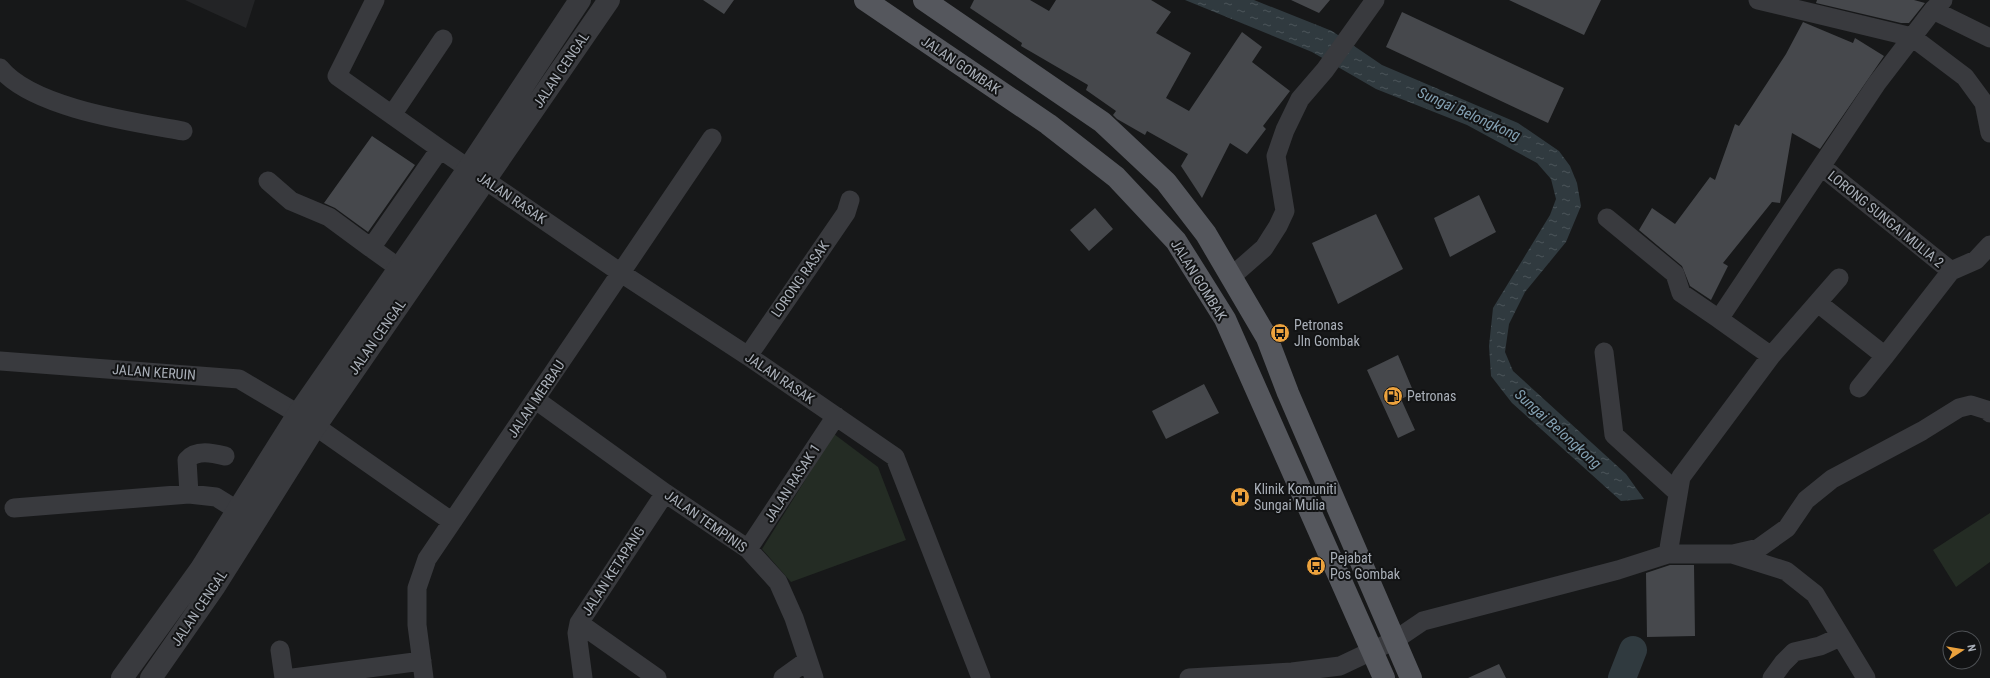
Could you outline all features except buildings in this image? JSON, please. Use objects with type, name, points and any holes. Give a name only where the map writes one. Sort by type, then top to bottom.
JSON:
[{"type":"main road","name":"JALAN GOMBAK","points":[[865,0],[1048,124],[1116,176],[1176,241],[1225,319],[1384,678]]},
{"type":"main road","name":"JALAN GOMBAK","points":[[924,0],[1102,122],[1166,182],[1206,234],[1267,338],[1288,393],[1411,678]]},
{"type":"street","name":"JALAN RASAK","points":[[374,0],[337,76],[440,150],[621,273],[748,356],[895,457],[981,678]]},
{"type":"street","name":"JALAN CENGAL","points":[[151,678],[215,586],[306,421],[399,268],[477,174],[580,0]]},
{"type":"street","name":"JALAN CENGAL","points":[[122,678],[200,570],[237,510],[306,421],[477,174],[609,0]]},
{"type":"street","points":[[1232,276],[1264,248],[1278,226],[1284,211],[1276,156],[1285,130],[1300,99],[1325,70],[1349,34],[1375,0]]},
{"type":"street","points":[[1758,0],[1912,37],[1965,77],[1984,103],[1990,133]]},
{"type":"street","points":[[1720,320],[1877,83],[1938,5],[1990,38]]},
{"type":"street","points":[[392,115],[443,39]]},
{"type":"street","points":[[0,68],[6,76],[32,92],[96,115],[183,131]]},
{"type":"street","name":"JALAN MERBAU","points":[[423,670],[417,625],[417,588],[427,559],[451,521],[536,400],[712,138]]},
{"type":"street","points":[[372,248],[440,150]]},
{"type":"street","name":"LORONG SUNGAI MULIA 2","points":[[1822,167],[1951,271],[1976,260],[1990,245]]},
{"type":"street","points":[[268,181],[290,201],[329,217],[399,268]]},
{"type":"street","name":"LORONG RASAK","points":[[748,356],[846,213],[850,200]]},
{"type":"street","points":[[1607,218],[1675,274],[1682,293],[1771,356]]},
{"type":"street","points":[[1859,388],[1951,271]]},
{"type":"street","points":[[1668,554],[1681,477],[1771,356],[1839,278]]},
{"type":"street","points":[[1818,303],[1885,356]]},
{"type":"street","points":[[1604,352],[1614,435],[1678,494]]},
{"type":"street","name":"JALAN KERUIN","points":[[0,361],[239,379],[306,421],[451,521]]},
{"type":"street","name":"JALAN TEMPINIS","points":[[536,400],[665,493],[748,549],[778,582],[794,618],[814,678]]},
{"type":"street","points":[[1189,678],[1292,672],[1340,666],[1395,640],[1423,621],[1618,570],[1668,554],[1732,554],[1759,548],[1786,528],[1806,500],[1832,479],[1922,431],[1959,408],[1971,405],[1987,410],[1990,413]]},
{"type":"street","name":"JALAN RASAK 1","points":[[748,549],[836,416]]},
{"type":"street","points":[[189,494],[187,460],[190,456],[209,453],[225,456]]},
{"type":"street","name":"JALAN KETAPANG","points":[[583,678],[577,633],[579,623],[665,493]]},
{"type":"street","points":[[14,508],[189,494],[216,497],[237,510]]},
{"type":"street","points":[[1732,554],[1786,571],[1815,594],[1866,678]]},
{"type":"street","points":[[579,623],[657,678]]},
{"type":"street","points":[[1772,678],[1783,662],[1794,652],[1820,646],[1840,637]]},
{"type":"street","points":[[280,650],[284,678]]},
{"type":"street","points":[[783,678],[808,660]]},
{"type":"street","points":[[293,678],[423,670]]},
{"type":"shaded area","points":[[185,0],[255,0],[246,28]]},
{"type":"shaded area","points":[[834,434],[878,467],[906,540],[791,582],[762,549]]},
{"type":"shaded area","points":[[1990,513],[1990,562],[1956,587],[1933,550]]},
{"type":"water","points":[[1185,0],[1254,0],[1332,31],[1382,65],[1518,123],[1559,151],[1570,166],[1577,183],[1581,206],[1566,242],[1525,292],[1509,324],[1505,352],[1513,371],[1626,474],[1644,499],[1621,501],[1512,403],[1491,376],[1489,346],[1493,308],[1550,215],[1556,199],[1551,179],[1537,163],[1467,125],[1376,89],[1312,52]]},
{"type":"waterway","name":"Sungai Belongkong","points":[[1622,678],[1633,650]]},
{"type":"place","name":"Petronas Jln Gombak","points":[[1280,333]]},
{"type":"place","name":"Petronas","points":[[1393,396]]},
{"type":"place","name":"Klinik Komuniti Sungai Mulia","points":[[1240,497]]},
{"type":"place","name":"Pejabat Pos Gombak","points":[[1316,566]]}]
